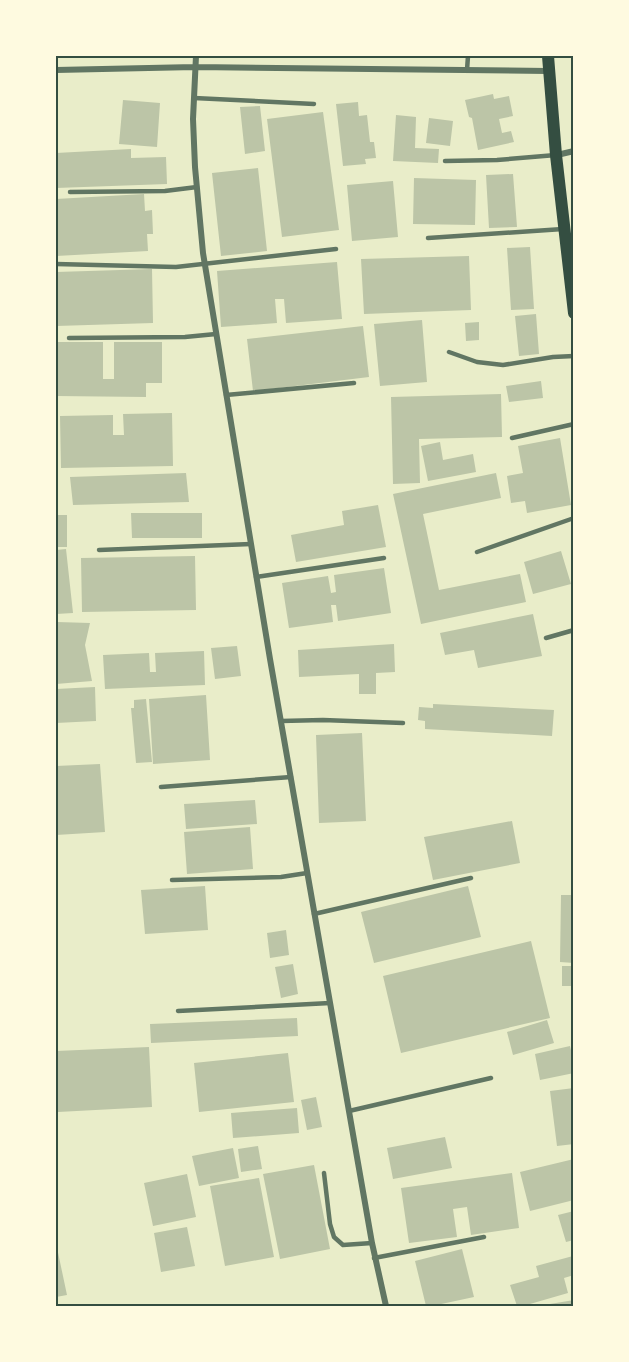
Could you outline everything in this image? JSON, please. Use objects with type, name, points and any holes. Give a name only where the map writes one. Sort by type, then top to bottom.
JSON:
[{"type":"main road","points":[[548,56],[563,229],[569,247],[573,314]]},
{"type":"street","points":[[196,56],[193,118],[204,264],[314,914],[374,1257],[386,1306]]},
{"type":"street","points":[[56,70],[195,67],[548,71]]},
{"type":"street","points":[[556,156],[573,151]]},
{"type":"lane","points":[[467,70],[468,56]]},
{"type":"lane","points":[[194,98],[314,104]]},
{"type":"lane","points":[[445,160],[497,160],[556,156]]},
{"type":"lane","points":[[70,192],[165,191],[197,187]]},
{"type":"lane","points":[[428,238],[563,229]]},
{"type":"lane","points":[[56,264],[176,267],[336,249]]},
{"type":"lane","points":[[69,338],[185,338],[216,334]]},
{"type":"lane","points":[[449,352],[477,362],[503,365],[573,356]]},
{"type":"lane","points":[[226,395],[354,383]]},
{"type":"lane","points":[[512,438],[573,424]]},
{"type":"lane","points":[[477,552],[573,518]]},
{"type":"lane","points":[[99,550],[251,544]]},
{"type":"lane","points":[[256,577],[384,558]]},
{"type":"lane","points":[[546,638],[573,630]]},
{"type":"lane","points":[[281,721],[403,723]]},
{"type":"lane","points":[[161,787],[291,777]]},
{"type":"lane","points":[[172,880],[281,878],[307,873]]},
{"type":"lane","points":[[314,914],[471,878]]},
{"type":"lane","points":[[178,1011],[330,1003]]},
{"type":"lane","points":[[349,1111],[491,1078]]},
{"type":"lane","points":[[324,1173],[330,1224],[334,1237],[343,1245],[372,1243]]},
{"type":"lane","points":[[374,1257],[484,1238]]},
{"type":"building","points":[[493,94],[494,99],[509,96],[513,116],[499,119],[502,133],[511,131],[514,142],[478,150],[472,118],[469,117],[465,100]]},
{"type":"building","points":[[123,100],[160,103],[157,147],[119,144]]},
{"type":"building","points":[[358,102],[359,116],[367,115],[370,142],[374,142],[376,158],[365,159],[366,164],[343,166],[336,104]]},
{"type":"building","points":[[260,106],[265,151],[245,154],[240,107]]},
{"type":"building","points":[[323,112],[339,230],[282,237],[267,119]]},
{"type":"building","points":[[396,115],[416,117],[415,148],[439,149],[438,163],[393,161]]},
{"type":"building","points":[[429,118],[453,121],[450,146],[426,143]]},
{"type":"building","points":[[131,149],[131,158],[166,157],[167,184],[56,188],[56,153]]},
{"type":"building","points":[[258,168],[267,251],[221,256],[212,173]]},
{"type":"building","points":[[513,174],[517,227],[489,228],[486,175]]},
{"type":"building","points":[[414,178],[476,180],[475,225],[413,224]]},
{"type":"building","points":[[393,181],[398,237],[352,241],[347,185]]},
{"type":"building","points":[[144,194],[145,211],[152,210],[153,234],[147,234],[148,251],[56,256],[56,199]]},
{"type":"building","points":[[530,247],[534,309],[511,310],[507,248]]},
{"type":"building","points":[[469,256],[471,310],[364,314],[361,259]]},
{"type":"building","points":[[337,262],[342,319],[286,323],[284,299],[275,299],[277,323],[221,327],[217,271]]},
{"type":"building","points":[[152,269],[153,323],[56,326],[56,272]]},
{"type":"building","points":[[536,314],[539,354],[519,356],[515,316]]},
{"type":"building","points":[[422,320],[427,382],[380,386],[374,324]]},
{"type":"building","points":[[479,322],[479,340],[466,341],[465,323]]},
{"type":"building","points":[[363,326],[369,377],[253,391],[247,339]]},
{"type":"building","points":[[56,342],[103,342],[103,379],[114,379],[114,342],[162,342],[162,383],[146,383],[146,397],[56,396]]},
{"type":"building","points":[[541,381],[543,398],[509,402],[506,386]]},
{"type":"building","points":[[501,394],[502,437],[419,439],[420,483],[393,484],[391,397]]},
{"type":"building","points":[[172,413],[173,466],[61,468],[60,416],[113,415],[113,435],[124,435],[123,414]]},
{"type":"building","points":[[560,438],[571,505],[527,513],[525,501],[511,503],[507,476],[523,473],[518,446]]},
{"type":"building","points":[[440,442],[443,460],[473,454],[476,472],[428,481],[421,446]]},
{"type":"building","points":[[186,473],[189,502],[73,505],[70,477]]},
{"type":"building","points":[[496,473],[501,498],[423,514],[439,590],[520,574],[526,602],[421,624],[393,494]]},
{"type":"building","points":[[378,505],[386,547],[296,562],[291,535],[344,525],[342,511]]},
{"type":"building","points":[[131,513],[202,513],[202,538],[132,538]]},
{"type":"building","points":[[56,515],[67,515],[67,547],[56,547]]},
{"type":"building","points":[[66,549],[73,613],[56,614],[56,550]]},
{"type":"building","points":[[561,551],[571,584],[533,594],[524,562]]},
{"type":"building","points":[[195,556],[196,610],[82,612],[81,558]]},
{"type":"building","points":[[384,568],[391,613],[338,621],[336,605],[331,605],[333,622],[289,628],[282,583],[328,576],[331,593],[336,592],[334,575]]},
{"type":"building","points":[[533,614],[542,656],[478,668],[474,650],[445,655],[440,633]]},
{"type":"building","points":[[57,622],[90,623],[85,645],[92,681],[56,684]]},
{"type":"building","points":[[394,644],[395,672],[376,673],[376,694],[359,694],[359,674],[299,677],[298,650]]},
{"type":"building","points":[[237,646],[241,676],[215,679],[211,648]]},
{"type":"building","points":[[204,651],[205,685],[105,689],[103,655],[149,653],[150,672],[156,672],[155,653]]},
{"type":"building","points":[[95,687],[96,721],[56,723],[56,689]]},
{"type":"building","points":[[206,695],[210,760],[153,764],[149,699]]},
{"type":"building","points":[[146,699],[152,762],[136,763],[131,708],[134,708],[134,700]]},
{"type":"building","points":[[433,704],[554,710],[552,736],[425,729],[425,721],[418,720],[419,707],[433,708]]},
{"type":"building","points":[[362,733],[366,821],[319,823],[316,735]]},
{"type":"building","points":[[100,764],[105,832],[56,835],[56,766]]},
{"type":"building","points":[[255,800],[257,824],[186,829],[184,804]]},
{"type":"building","points":[[512,821],[520,863],[433,880],[424,837]]},
{"type":"building","points":[[250,827],[253,869],[187,874],[184,832]]},
{"type":"building","points":[[205,886],[208,930],[145,934],[141,890]]},
{"type":"building","points":[[468,886],[481,937],[374,963],[361,912]]},
{"type":"building","points":[[561,895],[574,895],[574,963],[560,962]]},
{"type":"building","points":[[286,930],[289,955],[270,958],[267,933]]},
{"type":"building","points":[[531,941],[550,1018],[401,1053],[383,976]]},
{"type":"building","points":[[293,964],[298,994],[281,998],[275,967]]},
{"type":"building","points":[[562,966],[574,966],[574,986],[562,986]]},
{"type":"building","points":[[297,1018],[298,1036],[151,1043],[150,1024]]},
{"type":"building","points":[[547,1020],[554,1043],[513,1055],[507,1032]]},
{"type":"building","points":[[570,1046],[574,1073],[540,1080],[535,1054]]},
{"type":"building","points":[[149,1047],[152,1107],[58,1112],[56,1051]]},
{"type":"building","points":[[288,1053],[294,1102],[199,1112],[194,1063]]},
{"type":"building","points":[[574,1088],[574,1144],[557,1146],[550,1091]]},
{"type":"building","points":[[316,1097],[322,1127],[307,1130],[301,1100]]},
{"type":"building","points":[[297,1108],[299,1133],[233,1138],[231,1113]]},
{"type":"building","points":[[445,1137],[452,1168],[393,1179],[387,1148]]},
{"type":"building","points":[[258,1146],[262,1169],[241,1172],[238,1149]]},
{"type":"building","points":[[233,1148],[239,1178],[199,1186],[192,1156]]},
{"type":"building","points":[[574,1159],[574,1200],[530,1211],[520,1172]]},
{"type":"building","points":[[314,1165],[330,1249],[280,1259],[263,1174]]},
{"type":"building","points":[[512,1173],[519,1228],[471,1235],[467,1207],[453,1209],[457,1237],[409,1243],[401,1188]]},
{"type":"building","points":[[187,1174],[196,1217],[153,1226],[144,1183]]},
{"type":"building","points":[[259,1178],[274,1257],[225,1266],[210,1186]]},
{"type":"building","points":[[574,1211],[574,1240],[566,1242],[558,1215]]},
{"type":"building","points":[[187,1227],[195,1266],[161,1272],[154,1233]]},
{"type":"building","points":[[56,1243],[67,1295],[56,1297]]},
{"type":"building","points":[[462,1249],[474,1297],[426,1306],[415,1261]]},
{"type":"building","points":[[573,1256],[574,1275],[564,1278],[568,1293],[517,1306],[510,1285],[539,1277],[536,1266]]},
{"type":"building","points":[[574,1300],[574,1306],[544,1306],[544,1305]]}]
